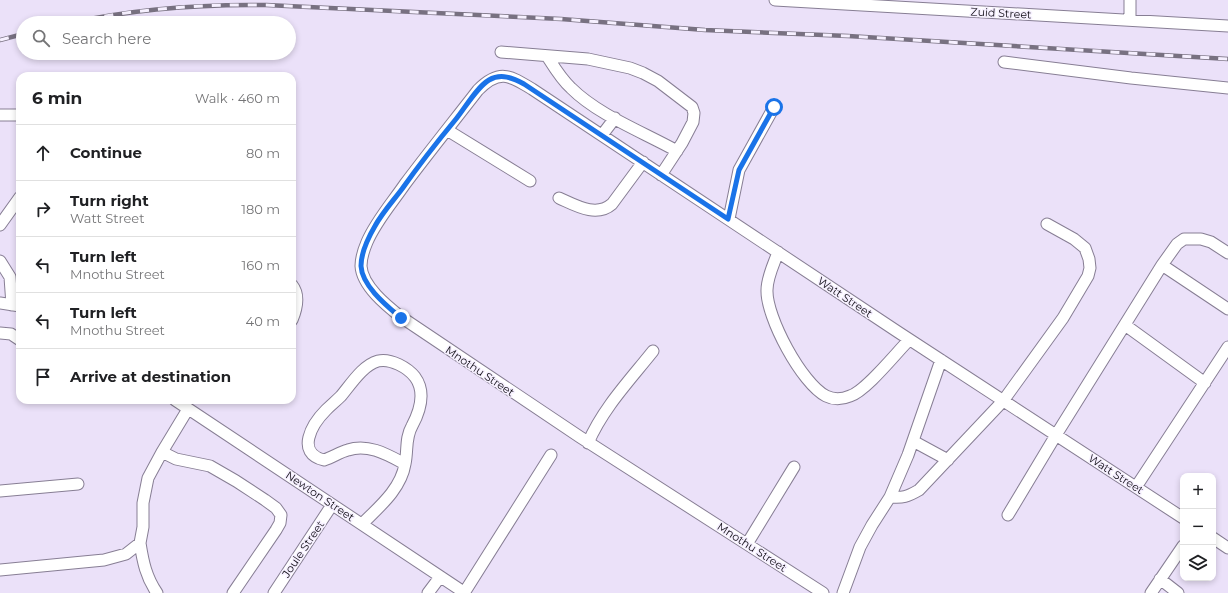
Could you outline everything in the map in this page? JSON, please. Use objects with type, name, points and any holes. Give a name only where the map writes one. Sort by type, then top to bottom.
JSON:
[{"type":"street","name":"Zuid Street","points":[[775,0],[1228,26]]},
{"type":"street","points":[[1130,0],[1130,20]]},
{"type":"street","points":[[501,52],[588,59],[630,68],[658,81],[692,107],[694,113],[691,128],[661,175]]},
{"type":"street","points":[[547,56],[571,89],[600,110],[677,151]]},
{"type":"street","points":[[1004,62],[1131,78],[1228,88]]},
{"type":"street","name":"Mnothu Street","points":[[506,76],[495,77],[487,81],[478,90],[376,225],[366,243],[361,266],[367,283],[380,299],[401,318],[588,443],[823,593]]},
{"type":"street","name":"Watt Street","points":[[506,76],[528,86],[909,340],[1180,516]]},
{"type":"street","points":[[728,219],[739,170],[774,107]]},
{"type":"street","points":[[0,115],[16,115]]},
{"type":"street","points":[[602,135],[615,118]]},
{"type":"street","points":[[447,130],[530,181]]},
{"type":"street","points":[[558,198],[589,210],[600,211],[607,209],[643,162]]},
{"type":"street","points":[[0,225],[5,209],[16,200]]},
{"type":"street","points":[[890,497],[907,497],[927,482],[1003,401],[1063,318],[1088,276],[1090,268],[1089,259],[1085,248],[1074,239],[1047,224]]},
{"type":"street","points":[[1008,515],[1162,265],[1178,244],[1184,239],[1201,239],[1211,242],[1228,253]]},
{"type":"street","points":[[778,252],[768,279],[766,290],[768,304],[782,339],[799,368],[820,392],[828,397],[839,399],[852,396],[865,387],[909,340]]},
{"type":"street","points":[[0,261],[10,278],[16,305],[0,303]]},
{"type":"street","points":[[1162,265],[1228,309]]},
{"type":"street","points":[[296,291],[298,298],[296,305]]},
{"type":"street","points":[[1125,326],[1205,383]]},
{"type":"street","points":[[0,333],[11,334],[16,337]]},
{"type":"street","points":[[1136,487],[1228,347]]},
{"type":"street","points":[[588,443],[596,426],[610,404],[653,351]]},
{"type":"street","points":[[362,524],[396,487],[405,464],[408,434],[419,410],[421,400],[420,386],[412,373],[395,363],[380,360],[372,363],[362,371],[319,418],[308,439],[308,446],[310,451],[324,460],[354,448],[364,448],[384,454],[405,464]]},
{"type":"street","points":[[843,593],[860,547],[890,497],[913,441],[941,360]]},
{"type":"street","name":"Newton Street","points":[[181,404],[464,593]]},
{"type":"street","points":[[157,593],[145,569],[140,543],[143,503],[148,478],[188,409]]},
{"type":"street","points":[[913,441],[948,460]]},
{"type":"street","points":[[162,452],[176,459],[210,466],[265,500],[276,508],[281,515],[280,522],[276,530],[233,593]]},
{"type":"street","points":[[464,593],[551,455]]},
{"type":"street","points":[[747,544],[794,467]]},
{"type":"street","points":[[0,491],[78,484]]},
{"type":"street","name":"Joule Street","points":[[274,593],[332,505]]},
{"type":"street","points":[[1216,540],[1228,548]]},
{"type":"street","points":[[0,570],[104,560],[126,554],[140,543]]},
{"type":"street","points":[[1151,593],[1180,550]]},
{"type":"street","points":[[428,593],[440,577]]},
{"type":"street","points":[[1160,579],[1178,593]]},
{"type":"railway","points":[[106,16],[167,8],[217,5],[266,5],[561,19],[705,30],[848,36],[1228,59]]},
{"type":"railway","points":[[0,40],[16,36]]},
{"type":"route","points":[[401,318],[380,299],[367,283],[363,275],[361,266],[366,243],[376,225],[420,165],[478,90],[487,81],[495,77],[506,76],[524,84],[728,219],[739,170],[774,107]]}]
